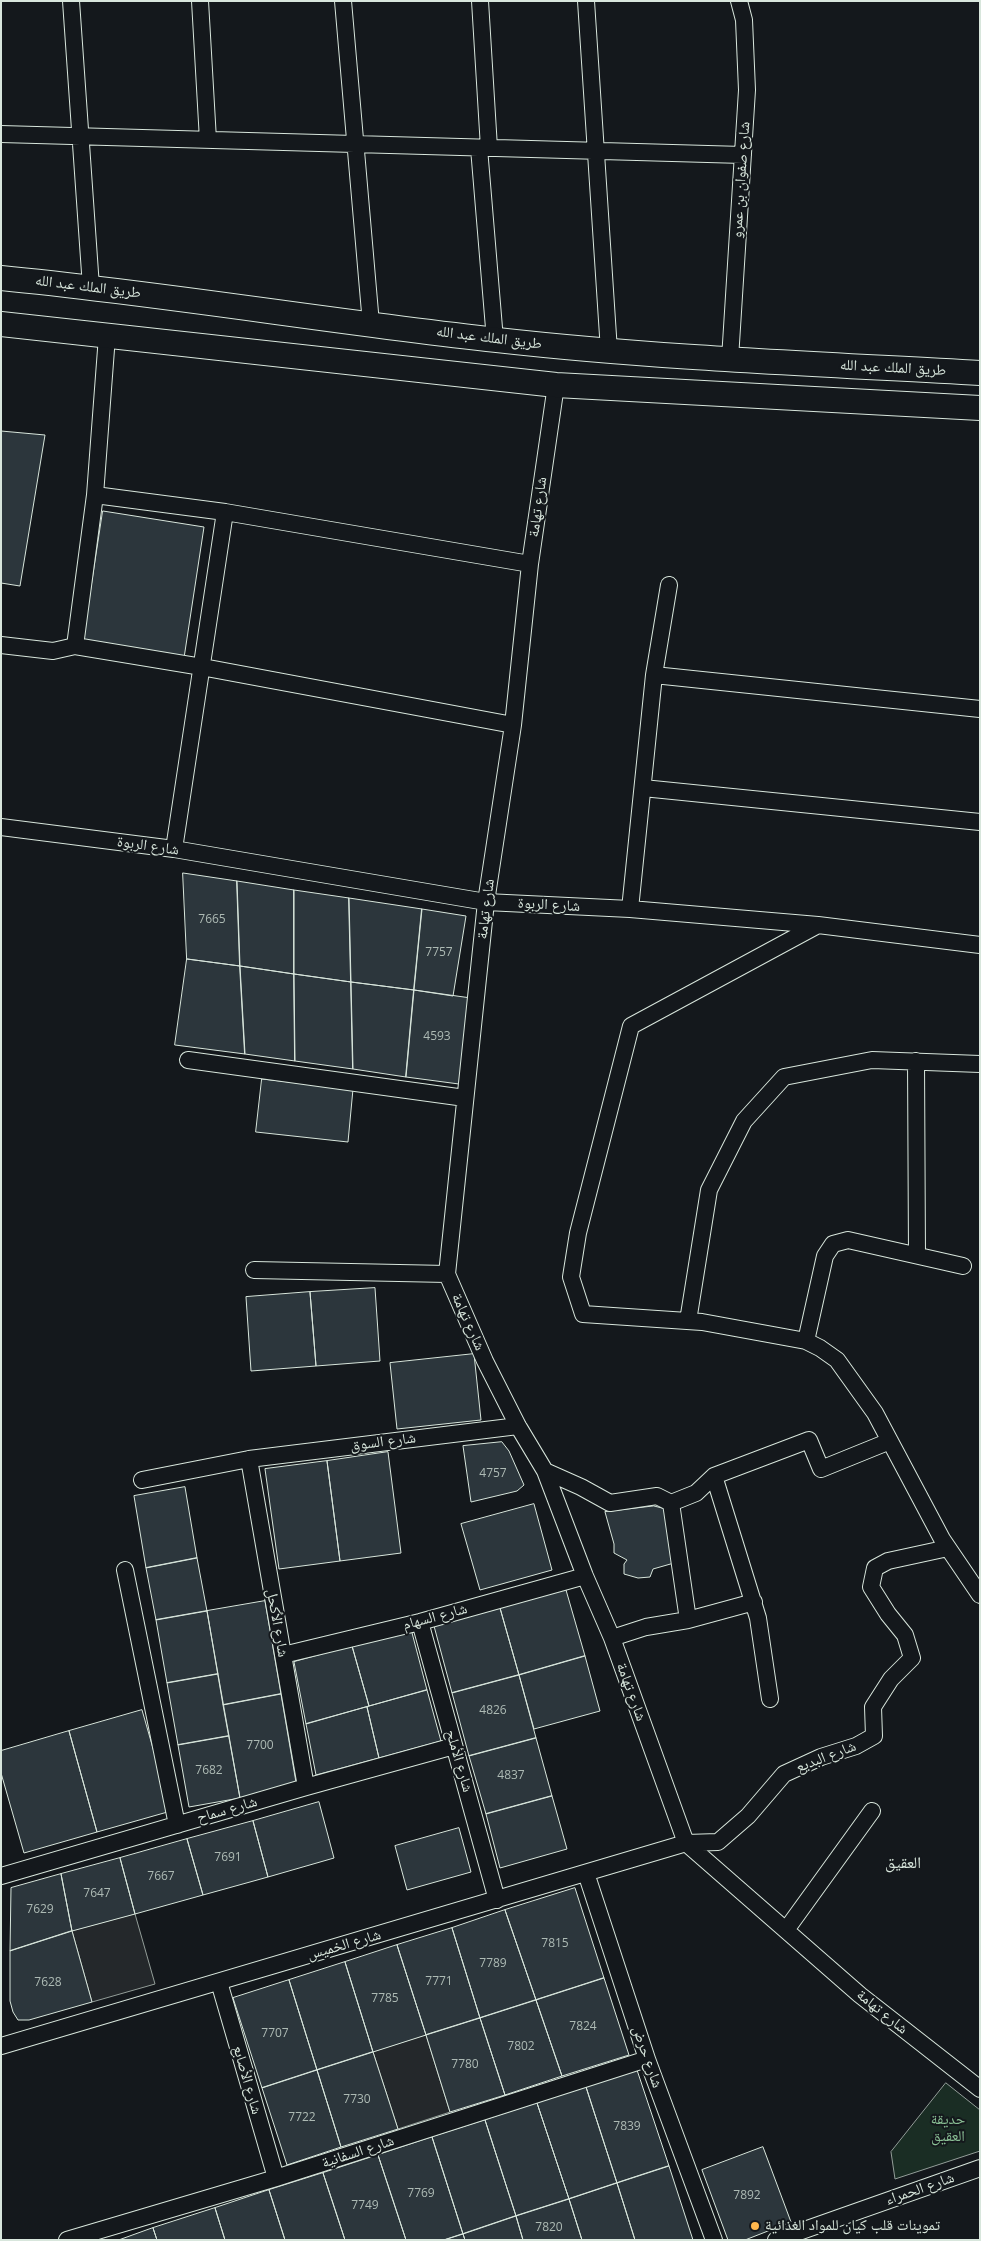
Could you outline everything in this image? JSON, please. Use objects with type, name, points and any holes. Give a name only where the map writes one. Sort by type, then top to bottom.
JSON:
[{"type":"main road","name":"طريق الملك عبد الله","points":[[1,278],[91,287],[495,340],[609,351],[980,373]]},
{"type":"main road","points":[[1,324],[556,385],[980,408]]},
{"type":"street","points":[[71,1],[91,287]]},
{"type":"street","points":[[200,1],[208,140]]},
{"type":"street","points":[[343,1],[371,324]]},
{"type":"street","points":[[480,1],[484,148],[495,340]]},
{"type":"street","points":[[586,1],[609,351]]},
{"type":"street","name":"شارع صفوان بن عمرو","points":[[730,359],[747,90],[744,20],[740,1]]},
{"type":"street","points":[[1,134],[743,156]]},
{"type":"street","points":[[75,646],[95,495],[107,336]]},
{"type":"street","name":"شارع تهامة","points":[[556,385],[530,564],[513,725],[486,902],[447,1274],[485,1361],[518,1426],[545,1471],[585,1576],[612,1638],[686,1843],[860,1995],[980,2089]]},
{"type":"street","points":[[95,495],[224,512],[530,564]]},
{"type":"street","points":[[174,849],[224,512]]},
{"type":"street","points":[[630,909],[654,674],[669,585]]},
{"type":"street","points":[[1,645],[53,651],[75,646],[202,667],[513,725]]},
{"type":"street","points":[[654,674],[980,709]]},
{"type":"street","points":[[643,788],[980,822]]},
{"type":"street","name":"شارع الربوة","points":[[1,827],[174,849],[486,902],[630,909],[818,925],[980,946]]},
{"type":"street","points":[[818,925],[631,1026],[578,1233],[571,1277],[584,1314],[688,1321],[806,1341],[837,1360],[875,1413],[948,1548],[980,1595]]},
{"type":"street","points":[[188,1060],[465,1098]]},
{"type":"street","points":[[688,1321],[709,1190],[744,1120],[784,1077],[872,1060],[980,1064]]},
{"type":"street","points":[[916,1061],[917,1256]]},
{"type":"street","points":[[806,1341],[825,1256],[833,1244],[848,1240],[963,1266]]},
{"type":"street","points":[[254,1270],[447,1274]]},
{"type":"street","name":"شارع السوق","points":[[142,1480],[249,1459],[518,1426]]},
{"type":"street","points":[[545,1471],[581,1487],[610,1503],[657,1496],[671,1503],[696,1493],[714,1476],[809,1440],[821,1469],[890,1441]]},
{"type":"street","name":"شارع الأكحل","points":[[249,1459],[306,1787]]},
{"type":"street","points":[[714,1476],[754,1602],[770,1699]]},
{"type":"street","points":[[671,1503],[688,1620]]},
{"type":"street","name":"شارع البديع","points":[[686,1843],[718,1842],[748,1816],[784,1774],[821,1757],[856,1746],[874,1736],[873,1707],[890,1679],[912,1658],[905,1635],[888,1614],[871,1587],[875,1568],[888,1561],[948,1548]]},
{"type":"street","points":[[125,1570],[177,1825]]},
{"type":"street","name":"شارع السهام","points":[[283,1655],[420,1622],[585,1576]]},
{"type":"street","points":[[612,1638],[646,1626],[688,1620],[754,1602]]},
{"type":"street","name":"شارع الأملح","points":[[420,1622],[497,1900]]},
{"type":"street","name":"شارع سماح","points":[[1,1876],[454,1746]]},
{"type":"street","points":[[786,1930],[872,1811]]},
{"type":"street","name":"شارع الخميس","points":[[1,2046],[686,1843]]},
{"type":"street","name":"شارع حرض","points":[[586,1873],[647,2059],[714,2240]]},
{"type":"street","name":"شارع الأصابع","points":[[219,1982],[276,2178]]},
{"type":"street","name":"شارع السفانية","points":[[67,2240],[89,2237],[647,2059]]},
{"type":"street","name":"شارع الحمراء","points":[[776,2240],[980,2168]]},
{"type":"green space","name":"حديقة العقيق","points":[[946,2083],[980,2110],[980,2151],[895,2179],[891,2152]]},
{"type":"shaded area","points":[[135,1914],[155,1984],[92,2002],[72,1931]]},
{"type":"shaded area","points":[[426,2035],[450,2112],[398,2129],[373,2052]]},
{"type":"building","points":[[1,431],[45,435],[20,586],[1,583]]},
{"type":"building","points":[[103,511],[204,527],[184,658],[83,642]]},
{"type":"building","points":[[183,873],[237,881],[240,966],[187,959]]},
{"type":"building","points":[[237,881],[294,890],[294,974],[240,966]]},
{"type":"building","points":[[294,890],[349,898],[351,982],[294,974]]},
{"type":"building","points":[[349,898],[422,909],[414,990],[351,982]]},
{"type":"building","points":[[422,909],[466,916],[453,996],[414,990]]},
{"type":"building","points":[[187,959],[240,966],[245,1054],[175,1045]]},
{"type":"building","points":[[240,966],[294,974],[295,1061],[245,1054]]},
{"type":"building","points":[[294,974],[351,982],[353,1069],[295,1061]]},
{"type":"building","points":[[351,982],[414,990],[406,1077],[353,1069]]},
{"type":"building","points":[[414,990],[471,998],[459,1084],[406,1077]]},
{"type":"building","points":[[262,1079],[353,1089],[348,1142],[256,1132]]},
{"type":"building","points":[[375,1288],[380,1361],[316,1366],[310,1292]]},
{"type":"building","points":[[310,1292],[316,1366],[251,1371],[246,1297]]},
{"type":"building","points":[[474,1354],[481,1420],[397,1429],[390,1363]]},
{"type":"building","points":[[502,1442],[509,1451],[524,1485],[517,1491],[471,1502],[463,1446]]},
{"type":"building","points":[[388,1452],[401,1553],[340,1561],[327,1461]]},
{"type":"building","points":[[327,1461],[340,1561],[279,1569],[265,1469]]},
{"type":"building","points":[[185,1487],[197,1558],[146,1568],[134,1496]]},
{"type":"building","points":[[534,1504],[552,1570],[480,1590],[461,1524]]},
{"type":"building","points":[[654,1506],[666,1509],[674,1563],[653,1569],[650,1577],[638,1578],[624,1574],[624,1564],[627,1560],[614,1553],[614,1544],[605,1512]]},
{"type":"building","points":[[197,1558],[207,1611],[156,1620],[146,1568]]},
{"type":"building","points":[[566,1590],[585,1656],[519,1675],[500,1608]]},
{"type":"building","points":[[265,1601],[281,1694],[223,1705],[207,1611]]},
{"type":"building","points":[[500,1608],[519,1675],[452,1693],[434,1626]]},
{"type":"building","points":[[207,1611],[218,1674],[167,1683],[156,1620]]},
{"type":"building","points":[[411,1629],[427,1690],[369,1706],[352,1646]]},
{"type":"building","points":[[352,1646],[369,1706],[306,1724],[294,1662]]},
{"type":"building","points":[[585,1656],[600,1711],[534,1729],[519,1675]]},
{"type":"building","points":[[218,1674],[229,1736],[178,1745],[167,1683]]},
{"type":"building","points":[[519,1675],[536,1738],[469,1756],[452,1693]]},
{"type":"building","points":[[427,1690],[441,1741],[379,1758],[367,1707]]},
{"type":"building","points":[[281,1694],[297,1788],[240,1798],[223,1705]]},
{"type":"building","points":[[367,1707],[379,1758],[316,1775],[306,1724]]},
{"type":"building","points":[[142,1710],[171,1811],[97,1832],[69,1731]]},
{"type":"building","points":[[69,1731],[97,1832],[24,1853],[1,1773],[1,1751]]},
{"type":"building","points":[[229,1736],[240,1798],[189,1807],[178,1745]]},
{"type":"building","points":[[536,1738],[552,1796],[486,1814],[469,1756]]},
{"type":"building","points":[[552,1796],[567,1849],[500,1868],[486,1814]]},
{"type":"building","points":[[319,1802],[334,1858],[268,1877],[253,1821]]},
{"type":"building","points":[[253,1821],[268,1877],[203,1895],[187,1839]]},
{"type":"building","points":[[459,1828],[471,1872],[407,1890],[395,1846]]},
{"type":"building","points":[[187,1839],[203,1895],[135,1914],[120,1858]]},
{"type":"building","points":[[120,1858],[135,1914],[72,1931],[61,1874]]},
{"type":"building","points":[[61,1874],[72,1931],[10,1951],[11,1888]]},
{"type":"building","points":[[575,1888],[604,1978],[536,2000],[505,1910]]},
{"type":"building","points":[[505,1910],[536,2000],[480,2018],[452,1928]]},
{"type":"building","points":[[452,1928],[480,2018],[426,2035],[397,1945]]},
{"type":"building","points":[[72,1931],[92,2002],[29,2020],[18,2020],[13,2012],[10,2001],[10,1951]]},
{"type":"building","points":[[397,1945],[426,2035],[373,2052],[345,1962]]},
{"type":"building","points":[[345,1962],[373,2052],[317,2070],[289,1980]]},
{"type":"building","points":[[604,1978],[629,2055],[562,2076],[536,2000]]},
{"type":"building","points":[[289,1980],[317,2070],[262,2088],[233,1998]]},
{"type":"building","points":[[536,2000],[562,2076],[505,2095],[480,2018]]},
{"type":"building","points":[[480,2018],[505,2095],[450,2112],[426,2035]]},
{"type":"building","points":[[373,2052],[398,2129],[341,2147],[317,2070]]},
{"type":"building","points":[[317,2070],[341,2147],[287,2165],[262,2088]]},
{"type":"building","points":[[637,2070],[669,2166],[617,2183],[586,2087]]},
{"type":"building","points":[[586,2087],[617,2183],[569,2199],[537,2103]]},
{"type":"building","points":[[537,2103],[569,2199],[516,2216],[485,2120]]},
{"type":"building","points":[[485,2120],[516,2216],[463,2234],[432,2137]]},
{"type":"building","points":[[432,2137],[463,2234],[444,2240],[406,2240],[378,2155]]},
{"type":"building","points":[[763,2147],[791,2222],[745,2240],[728,2240],[702,2170]]},
{"type":"building","points":[[378,2155],[406,2240],[345,2240],[323,2173]]},
{"type":"building","points":[[669,2166],[693,2240],[635,2240],[617,2183]]},
{"type":"building","points":[[323,2173],[345,2240],[285,2240],[269,2190]]},
{"type":"building","points":[[617,2183],[635,2240],[582,2240],[569,2199]]},
{"type":"building","points":[[269,2190],[285,2240],[225,2240],[215,2208]]},
{"type":"building","points":[[569,2199],[582,2240],[523,2240],[516,2216]]},
{"type":"building","points":[[215,2208],[225,2240],[157,2240],[153,2228]]},
{"type":"building","points":[[516,2216],[523,2240],[465,2240],[463,2234]]},
{"type":"building","points":[[153,2228],[157,2240],[119,2240]]},
{"type":"building","points":[[463,2234],[465,2240],[444,2240]]},
{"type":"place","name":"تموينات قلب كيان للمواد الغذائية","points":[[755,2226]]},
{"type":"district","name":"العقيق","points":[[903,1863]]}]
